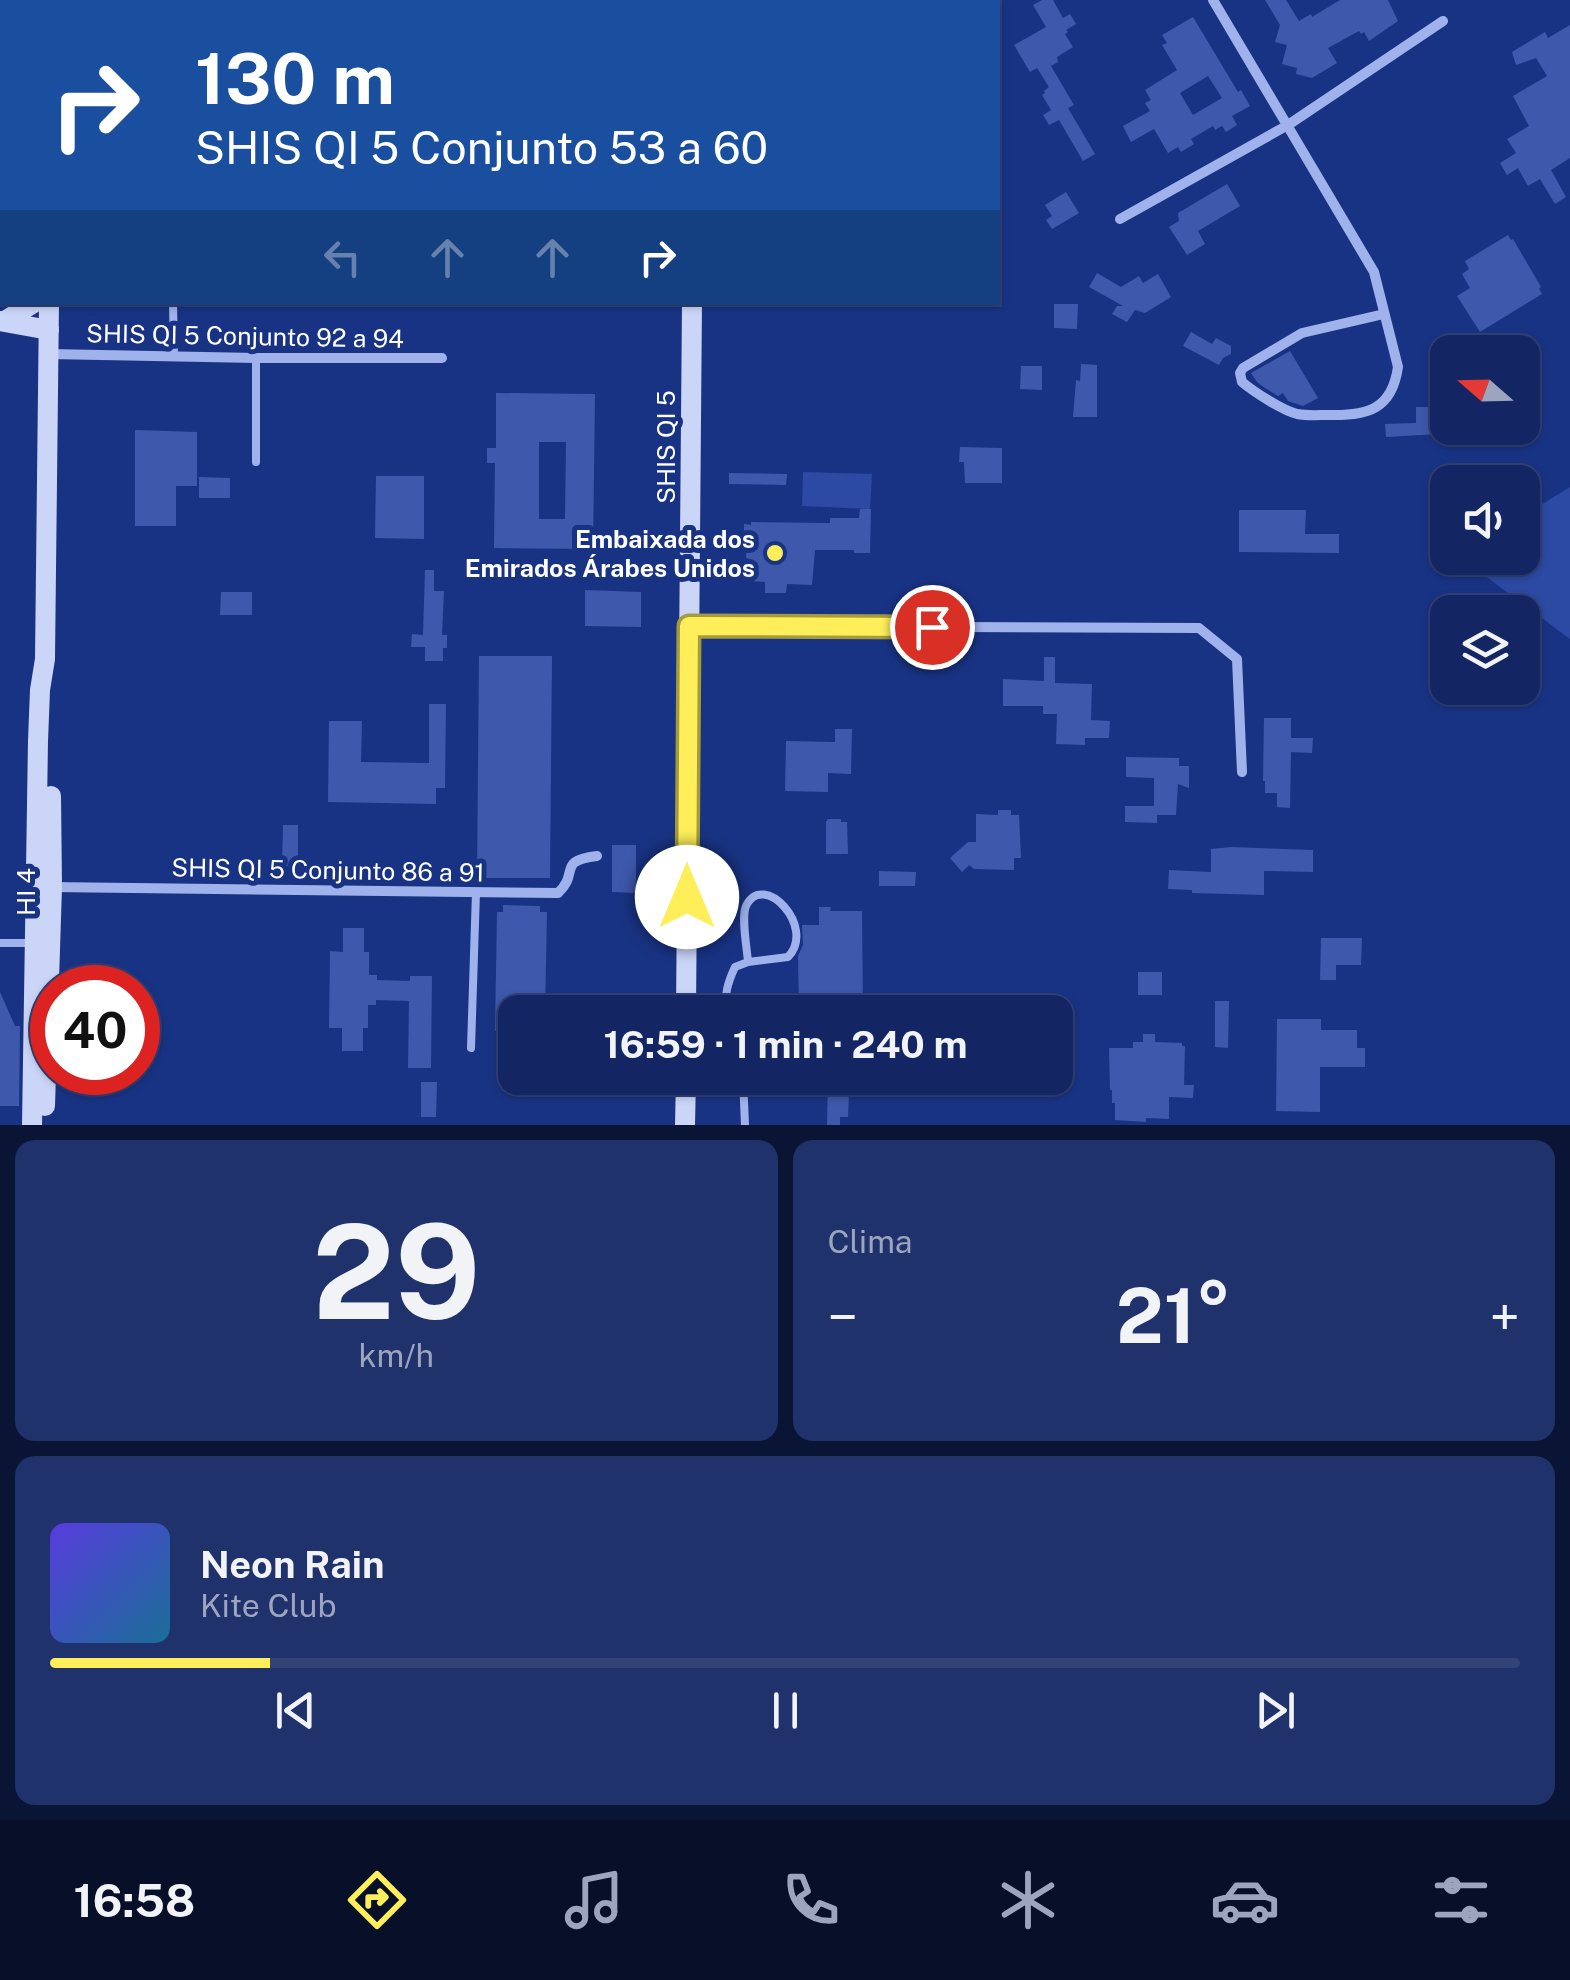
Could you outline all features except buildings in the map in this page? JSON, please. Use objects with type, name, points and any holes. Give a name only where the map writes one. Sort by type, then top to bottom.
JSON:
[{"type":"street","points":[[1213,0],[1374,272],[1398,367],[1396,381],[1380,406],[1343,416],[1300,414],[1242,382],[1243,368],[1302,333],[1384,314]]},
{"type":"street","points":[[1120,220],[1288,125],[1443,22]]},
{"type":"street","points":[[2,321],[30,305]]},
{"type":"street","name":"HI 4","points":[[44,1125],[49,305]]},
{"type":"street","name":"SHIS QI 5","points":[[686,995],[692,305]]},
{"type":"street","points":[[2,321],[48,330]]},
{"type":"street","name":"SHIS QI 5 Conjunto 92 a 94","points":[[49,354],[442,358]]},
{"type":"street","points":[[689,626],[1199,628],[1238,659],[1242,772]]},
{"type":"street","name":"SHIS QI 5 Conjunto 86 a 91","points":[[44,887],[558,893],[564,889],[572,863],[597,856]]},
{"type":"street","name":"HI 4","points":[[32,1125],[43,944]]},
{"type":"street","points":[[685,1125],[686,1095]]},
{"type":"lane","points":[[173,305],[174,356]]},
{"type":"lane","points":[[256,358],[256,462]]},
{"type":"lane","points":[[471,1048],[476,892]]},
{"type":"lane","points":[[727,995],[735,968],[748,962],[788,957],[796,946],[798,934],[784,903],[772,895],[749,901],[745,910],[748,962]]},
{"type":"lane","points":[[0,943],[43,944]]},
{"type":"lane","points":[[744,1095],[746,1125]]},
{"type":"shaded area","points":[[803,472],[872,474],[870,509],[802,506]]},
{"type":"shaded area","points":[[1570,487],[1570,639],[1540,617],[1540,595],[1511,595],[1484,575],[1540,575],[1540,506]]},
{"type":"place","name":"Embaixada dos Emirados Árabes Unidos","points":[[775,553]]},
{"type":"route","points":[[687,897],[689,626],[932,627]]}]
